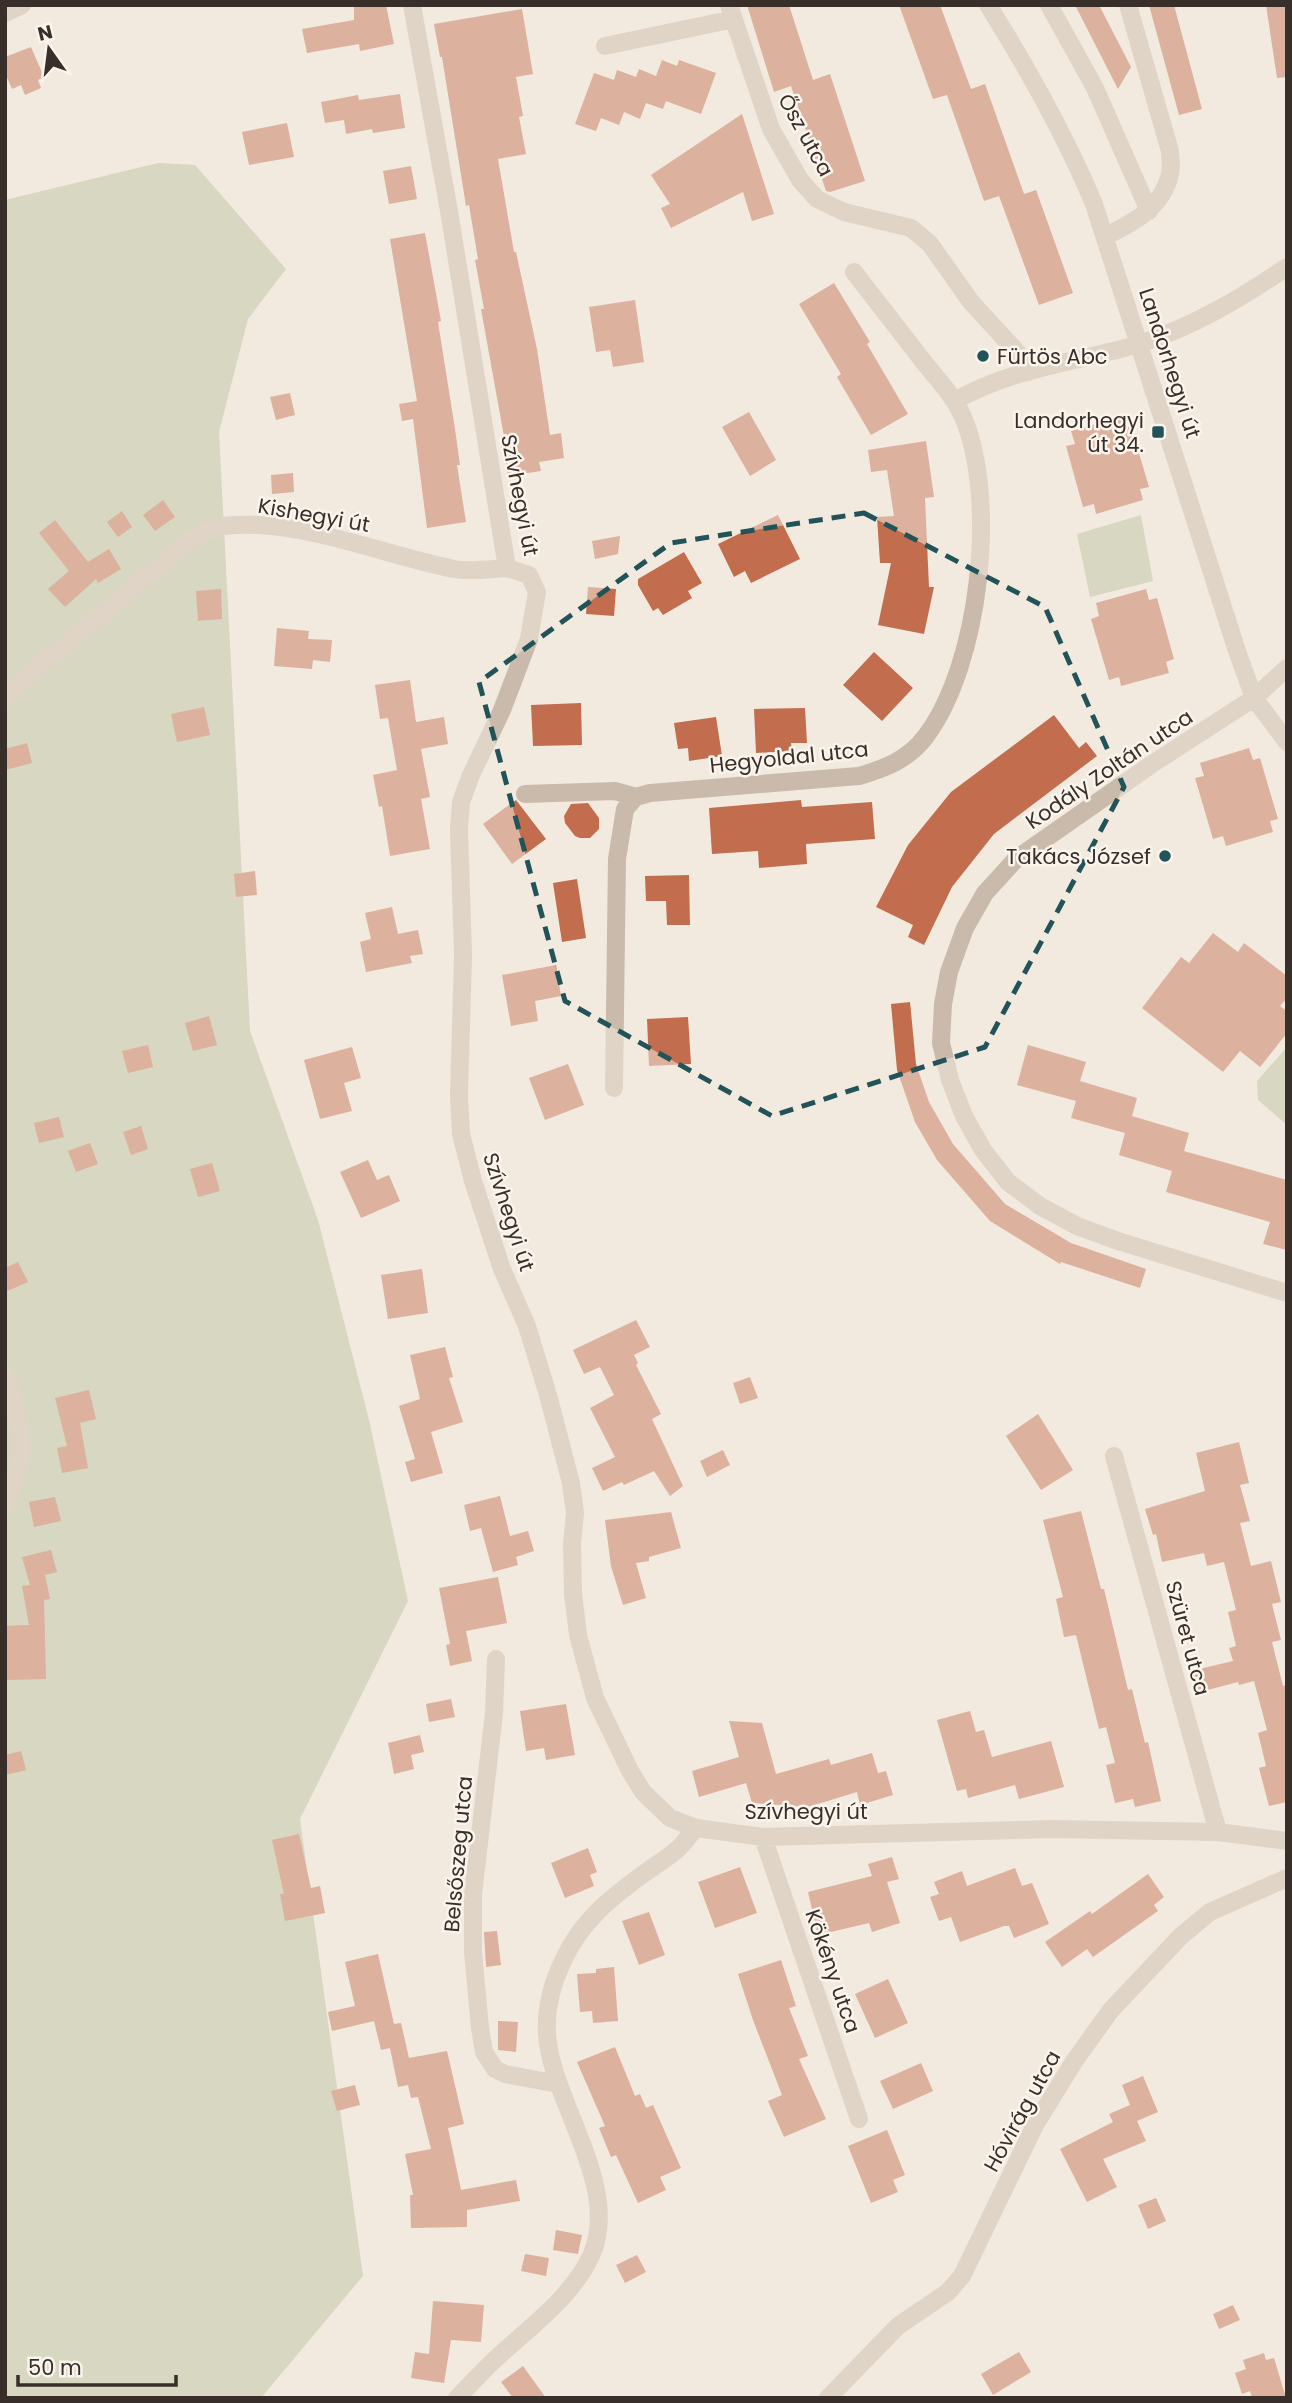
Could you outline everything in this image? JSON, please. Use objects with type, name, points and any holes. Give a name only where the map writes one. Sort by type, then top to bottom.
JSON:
[{"type":"street","points":[[5,13],[22,5]]},
{"type":"street","name":"Szívhegyi út","points":[[412,5],[449,211],[507,568],[528,575],[537,592],[519,669],[461,802],[459,829],[463,956],[458,1095],[461,1134],[473,1181],[502,1269],[527,1326],[571,1483],[575,1513],[572,1544],[573,1594],[578,1635],[595,1698],[643,1792],[670,1818],[696,1828],[763,1837],[1050,1829],[1218,1832],[1287,1841]]},
{"type":"street","name":"Landorhegyi út","points":[[988,5],[1036,86],[1080,170],[1106,236],[1224,612],[1254,698],[1287,742]]},
{"type":"street","points":[[1049,5],[1095,88],[1149,211]]},
{"type":"street","points":[[1106,236],[1149,211],[1161,195],[1170,174],[1170,151],[1128,5]]},
{"type":"street","name":"Ősz utca","points":[[606,46],[732,12],[771,129],[800,180],[817,199],[844,212],[911,228],[930,244],[971,302],[1017,352],[1028,372]]},
{"type":"street","points":[[955,401],[982,388],[1028,372],[1140,343],[1184,327],[1223,307],[1287,267]]},
{"type":"street","name":"Hegyoldal utca","points":[[525,794],[615,791],[636,797],[650,793],[859,776],[889,768],[907,755],[925,738],[941,713],[964,657],[975,597],[979,559],[979,481],[972,442],[955,401],[854,272]]},
{"type":"street","name":"Kishegyi út","points":[[5,699],[20,682],[190,541],[204,532],[222,526],[259,525],[308,533],[456,569],[507,568]]},
{"type":"street","name":"Kodály Zoltán utca","points":[[1287,668],[1254,698],[1152,764],[1016,859],[985,893],[965,928],[949,972],[943,1004],[941,1043],[950,1080],[964,1116],[983,1150],[1008,1182],[1040,1206],[1077,1226],[1118,1241],[1287,1293]]},
{"type":"street","points":[[614,1088],[617,859],[625,809],[636,797]]},
{"type":"street","points":[[5,1376],[21,1429],[23,1455],[17,1478],[5,1505]]},
{"type":"street","name":"Szüret utca","points":[[1114,1456],[1218,1832]]},
{"type":"street","name":"Belsőszeg utca","points":[[496,1659],[494,1713],[473,1895],[473,1952],[480,2028],[484,2052],[495,2069],[505,2074],[558,2084]]},
{"type":"street","points":[[457,2398],[562,2298],[578,2278],[596,2243],[600,2226],[596,2191],[558,2084],[547,2042],[548,2004],[564,1958],[575,1937],[591,1917],[615,1895],[678,1849],[696,1828]]},
{"type":"street","name":"Kökény utca","points":[[763,1837],[859,2119]]},
{"type":"street","name":"Hóvirág utca","points":[[828,2398],[898,2326],[948,2292],[962,2276],[1035,2125],[1075,2060],[1111,2010],[1181,1936],[1210,1912],[1287,1878]]},
{"type":"highlighted area","points":[[864,513],[1045,607],[1124,787],[985,1047],[772,1116],[565,1001],[479,682],[671,543]]},
{"type":"green space","points":[[158,163],[195,165],[286,269],[248,319],[219,432],[250,1031],[318,1220],[369,1420],[408,1601],[300,1819],[363,2276],[261,2398],[5,2398],[5,200]]},
{"type":"green space","points":[[1141,515],[1153,581],[1090,597],[1077,534]]},
{"type":"green space","points":[[1287,1047],[1287,1125],[1258,1100],[1257,1081]]},
{"type":"building","points":[[354,5],[386,5],[394,44],[360,51],[359,44],[307,53],[302,29],[354,20]]},
{"type":"building","points":[[747,5],[789,5],[813,80],[830,74],[865,181],[826,191],[791,86],[774,92]]},
{"type":"building","points":[[899,5],[940,5],[971,89],[985,84],[1024,194],[1036,190],[1073,293],[1039,305],[999,196],[984,201],[947,95],[933,99]]},
{"type":"building","points":[[1075,5],[1099,5],[1131,67],[1118,89]]},
{"type":"building","points":[[1149,5],[1174,5],[1202,109],[1179,115]]},
{"type":"building","points":[[1266,5],[1287,5],[1287,77],[1277,78]]},
{"type":"building","points":[[522,9],[533,74],[516,77],[523,116],[519,117],[526,154],[498,159],[514,252],[537,349],[550,435],[561,433],[564,458],[539,462],[541,471],[508,476],[505,442],[481,309],[484,309],[475,260],[478,259],[434,24]]},
{"type":"building","points":[[31,47],[44,77],[38,80],[41,88],[25,95],[21,85],[12,89],[5,73],[5,57]]},
{"type":"building","points":[[662,60],[677,66],[679,60],[716,73],[701,114],[666,101],[663,109],[646,103],[640,119],[624,112],[619,125],[601,118],[596,131],[575,124],[594,73],[614,80],[617,70],[636,77],[639,69],[656,76]]},
{"type":"building","points":[[400,94],[405,128],[373,133],[372,129],[346,134],[344,120],[325,123],[321,102],[358,95],[359,100]]},
{"type":"building","points":[[742,114],[774,214],[752,221],[743,192],[671,228],[661,208],[670,204],[651,175]]},
{"type":"building","points":[[287,123],[294,157],[249,165],[242,132]]},
{"type":"building","points":[[411,166],[417,199],[389,204],[383,171]]},
{"type":"building","points":[[425,233],[441,321],[438,322],[466,522],[427,528],[413,419],[402,421],[399,404],[417,401],[390,239]]},
{"type":"building","points":[[834,283],[870,342],[867,344],[908,414],[871,435],[837,377],[841,374],[799,304]]},
{"type":"building","points":[[635,300],[644,362],[613,367],[610,350],[596,352],[589,307]]},
{"type":"building","points":[[290,393],[295,415],[276,420],[270,397]]},
{"type":"building","points":[[749,412],[776,460],[750,476],[722,427]]},
{"type":"building","points":[[1120,417],[1123,428],[1131,426],[1149,487],[1140,489],[1143,500],[1096,514],[1094,504],[1083,507],[1066,446],[1075,444],[1071,431]]},
{"type":"building","points":[[926,441],[934,497],[925,498],[929,587],[934,587],[924,634],[878,625],[891,563],[880,563],[877,517],[894,516],[887,470],[871,472],[868,450]]},
{"type":"building","points":[[293,473],[294,492],[272,494],[271,475]]},
{"type":"building","points":[[163,500],[175,517],[155,531],[143,515]]},
{"type":"building","points":[[122,511],[132,527],[118,537],[107,522]]},
{"type":"building","points":[[778,515],[800,559],[751,583],[745,571],[734,577],[718,544]]},
{"type":"building","points":[[55,520],[88,562],[109,549],[121,569],[98,583],[96,579],[65,607],[48,589],[69,571],[39,533]]},
{"type":"building","points":[[620,536],[618,554],[595,559],[592,541]]},
{"type":"building","points":[[684,552],[702,583],[688,591],[692,598],[663,615],[658,608],[653,611],[638,585],[638,579]]},
{"type":"building","points":[[588,587],[616,589],[614,616],[586,614]]},
{"type":"building","points":[[221,589],[222,619],[198,621],[196,591]]},
{"type":"building","points":[[1146,589],[1149,600],[1157,598],[1174,659],[1166,662],[1169,673],[1121,686],[1119,677],[1109,680],[1091,619],[1099,616],[1096,603]]},
{"type":"building","points":[[277,628],[309,631],[308,639],[332,640],[330,662],[313,660],[312,669],[274,666]]},
{"type":"building","points":[[874,652],[913,688],[882,721],[843,685]]},
{"type":"building","points":[[410,680],[416,722],[444,717],[448,744],[421,749],[430,797],[421,799],[430,849],[390,856],[382,806],[379,807],[373,775],[397,770],[388,718],[380,719],[375,685]]},
{"type":"building","points":[[581,703],[582,745],[533,746],[531,705]]},
{"type":"building","points":[[204,707],[210,735],[177,742],[171,714]]},
{"type":"building","points":[[805,708],[807,743],[791,743],[792,751],[756,753],[754,709]]},
{"type":"building","points":[[1054,715],[1079,748],[1086,742],[1097,756],[994,834],[952,887],[924,945],[908,937],[913,925],[876,907],[908,845],[951,792]]},
{"type":"building","points":[[716,717],[722,756],[689,761],[688,748],[678,749],[674,723]]},
{"type":"building","points":[[27,743],[32,763],[5,770],[5,749]]},
{"type":"building","points":[[1249,748],[1253,760],[1260,758],[1278,819],[1270,821],[1273,832],[1226,846],[1223,836],[1213,839],[1195,778],[1204,776],[1200,763]]},
{"type":"building","points":[[516,800],[546,839],[512,864],[483,824]]},
{"type":"building","points":[[801,800],[802,807],[872,802],[875,839],[806,844],[807,864],[759,868],[758,851],[712,854],[709,808]]},
{"type":"building","points":[[588,803],[599,818],[599,829],[590,838],[580,838],[575,836],[565,823],[564,816],[571,804]]},
{"type":"building","points":[[255,871],[257,895],[236,897],[234,874]]},
{"type":"building","points":[[689,875],[690,925],[667,925],[666,901],[646,901],[645,876]]},
{"type":"building","points":[[577,879],[586,938],[562,942],[553,883]]},
{"type":"building","points":[[392,907],[398,934],[418,930],[423,954],[410,956],[412,963],[366,972],[360,942],[371,939],[365,913]]},
{"type":"building","points":[[1213,933],[1238,952],[1244,943],[1287,976],[1287,998],[1280,1006],[1287,1011],[1287,1033],[1260,1067],[1240,1051],[1223,1072],[1142,1008],[1181,957],[1189,963]]},
{"type":"building","points":[[556,965],[561,996],[535,1001],[538,1021],[511,1026],[502,975]]},
{"type":"building","points":[[910,1002],[916,1064],[929,1102],[953,1144],[1005,1204],[1071,1243],[1146,1269],[1140,1288],[1061,1262],[1060,1264],[990,1221],[937,1160],[915,1122],[897,1070],[891,1004]]},
{"type":"building","points":[[209,1016],[217,1045],[193,1051],[185,1023]]},
{"type":"building","points":[[688,1017],[691,1064],[649,1066],[647,1019]]},
{"type":"building","points":[[148,1045],[153,1067],[128,1073],[122,1051]]},
{"type":"building","points":[[1028,1045],[1086,1062],[1080,1081],[1137,1098],[1132,1116],[1189,1133],[1184,1151],[1287,1180],[1287,1250],[1263,1244],[1270,1222],[1166,1192],[1172,1171],[1119,1155],[1125,1133],[1071,1118],[1076,1101],[1017,1085]]},
{"type":"building","points":[[352,1047],[361,1078],[344,1083],[352,1111],[320,1119],[304,1060]]},
{"type":"building","points":[[568,1064],[584,1105],[545,1120],[529,1078]]},
{"type":"building","points":[[59,1117],[64,1137],[39,1143],[34,1123]]},
{"type":"building","points":[[141,1126],[148,1149],[131,1155],[123,1132]]},
{"type":"building","points":[[90,1143],[98,1164],[76,1172],[68,1151]]},
{"type":"building","points":[[368,1160],[377,1180],[389,1175],[400,1201],[361,1218],[340,1172]]},
{"type":"building","points":[[212,1163],[220,1191],[198,1197],[190,1169]]},
{"type":"building","points":[[18,1262],[28,1282],[5,1292],[5,1268]]},
{"type":"building","points":[[422,1269],[428,1313],[388,1319],[381,1275]]},
{"type":"building","points":[[636,1320],[650,1347],[634,1355],[638,1363],[636,1365],[661,1414],[652,1419],[683,1486],[670,1496],[654,1471],[603,1491],[592,1468],[615,1457],[590,1408],[614,1395],[600,1367],[584,1374],[573,1350]]},
{"type":"building","points":[[445,1347],[453,1377],[449,1378],[463,1422],[431,1432],[443,1473],[411,1482],[405,1462],[415,1459],[399,1406],[420,1399],[410,1355]]},
{"type":"building","points":[[750,1377],[758,1398],[740,1404],[733,1383]]},
{"type":"building","points":[[89,1390],[96,1419],[80,1423],[88,1468],[62,1473],[57,1448],[67,1446],[55,1398]]},
{"type":"building","points":[[1038,1414],[1073,1470],[1041,1490],[1006,1436]]},
{"type":"building","points":[[1239,1442],[1249,1483],[1240,1485],[1250,1521],[1240,1523],[1251,1566],[1271,1561],[1281,1602],[1272,1604],[1281,1640],[1272,1642],[1283,1686],[1287,1685],[1287,1802],[1269,1806],[1259,1768],[1266,1766],[1258,1733],[1267,1730],[1254,1681],[1239,1685],[1238,1682],[1196,1693],[1191,1671],[1233,1661],[1229,1648],[1236,1646],[1228,1612],[1236,1610],[1224,1562],[1207,1566],[1204,1553],[1162,1562],[1156,1534],[1153,1535],[1145,1509],[1205,1491],[1196,1453]]},
{"type":"building","points":[[723,1450],[730,1465],[707,1477],[700,1461]]},
{"type":"building","points":[[500,1496],[510,1536],[528,1531],[534,1551],[516,1557],[518,1565],[493,1572],[481,1528],[470,1531],[464,1505]]},
{"type":"building","points":[[55,1497],[61,1521],[34,1527],[29,1502]]},
{"type":"building","points":[[1081,1511],[1101,1589],[1104,1589],[1128,1690],[1132,1689],[1145,1743],[1148,1742],[1161,1801],[1135,1807],[1133,1799],[1115,1803],[1106,1765],[1115,1763],[1106,1727],[1099,1729],[1076,1635],[1064,1637],[1056,1599],[1063,1597],[1043,1520]]},
{"type":"building","points":[[671,1512],[681,1548],[649,1557],[649,1561],[636,1563],[646,1598],[623,1605],[611,1566],[605,1520]]},
{"type":"building","points":[[51,1550],[57,1572],[45,1575],[50,1599],[44,1600],[46,1679],[5,1680],[5,1626],[29,1625],[22,1586],[30,1585],[22,1557]]},
{"type":"building","points":[[498,1577],[507,1623],[466,1631],[472,1661],[450,1666],[446,1645],[450,1644],[439,1588]]},
{"type":"building","points":[[451,1699],[455,1717],[429,1722],[426,1704]]},
{"type":"building","points":[[566,1704],[575,1755],[546,1760],[544,1748],[526,1751],[520,1711]]},
{"type":"building","points":[[970,1711],[976,1732],[984,1730],[992,1757],[1051,1741],[1064,1787],[1019,1799],[1015,1785],[968,1798],[966,1789],[957,1791],[937,1720]]},
{"type":"building","points":[[729,1721],[762,1723],[776,1774],[829,1759],[831,1765],[872,1753],[878,1773],[886,1771],[893,1795],[860,1805],[857,1792],[808,1807],[752,1803],[746,1783],[699,1797],[692,1771],[739,1757]]},
{"type":"building","points":[[420,1735],[424,1752],[411,1755],[414,1769],[394,1774],[388,1743]]},
{"type":"building","points":[[21,1751],[26,1770],[5,1775],[5,1755]]},
{"type":"building","points":[[299,1834],[311,1888],[320,1886],[325,1913],[285,1921],[280,1894],[284,1894],[272,1840]]},
{"type":"building","points":[[588,1848],[597,1872],[590,1875],[594,1886],[565,1898],[551,1863]]},
{"type":"building","points":[[892,1857],[899,1879],[887,1882],[900,1923],[872,1932],[869,1923],[818,1935],[808,1892],[872,1876],[868,1864]]},
{"type":"building","points":[[740,1867],[757,1913],[715,1928],[698,1882]]},
{"type":"building","points":[[1015,1868],[1022,1886],[1032,1883],[1049,1924],[1014,1938],[1009,1926],[1004,1926],[960,1942],[951,1917],[939,1921],[930,1897],[939,1894],[934,1882],[962,1871],[967,1886]]},
{"type":"building","points":[[1148,1874],[1164,1897],[1154,1905],[1158,1911],[1093,1957],[1087,1949],[1062,1967],[1045,1942],[1090,1911],[1092,1914]]},
{"type":"building","points":[[649,1912],[665,1955],[639,1965],[622,1921]]},
{"type":"building","points":[[497,1931],[501,1965],[486,1967],[484,1932]]},
{"type":"building","points":[[378,1954],[394,2024],[401,2023],[409,2058],[447,2051],[464,2124],[448,2128],[461,2190],[516,2180],[520,2201],[467,2210],[467,2227],[411,2228],[410,2195],[413,2195],[405,2154],[431,2149],[418,2097],[411,2098],[408,2085],[398,2087],[390,2048],[381,2050],[374,2021],[332,2031],[328,2012],[355,2006],[345,1962]]},
{"type":"building","points":[[781,1960],[796,2006],[789,2008],[808,2056],[799,2059],[826,2119],[784,2137],[768,2101],[782,2095],[738,1974]]},
{"type":"building","points":[[614,1967],[618,2021],[593,2023],[592,2011],[580,2012],[577,1974],[596,1973],[596,1969]]},
{"type":"building","points":[[888,1979],[908,2023],[875,2038],[855,1994]]},
{"type":"building","points":[[498,2021],[518,2022],[516,2052],[498,2050]]},
{"type":"building","points":[[615,2047],[635,2096],[640,2094],[646,2108],[653,2105],[681,2168],[660,2177],[666,2190],[638,2203],[616,2155],[611,2157],[599,2128],[605,2126],[577,2062]]},
{"type":"building","points":[[921,2063],[933,2091],[893,2109],[880,2081]]},
{"type":"building","points":[[1143,2076],[1158,2112],[1137,2121],[1146,2141],[1103,2159],[1117,2187],[1087,2202],[1060,2149],[1113,2122],[1109,2114],[1130,2105],[1122,2085]]},
{"type":"building","points":[[355,2085],[360,2105],[337,2111],[331,2091]]},
{"type":"building","points":[[887,2130],[905,2175],[893,2180],[898,2192],[871,2203],[848,2146]]},
{"type":"building","points":[[1156,2198],[1166,2221],[1148,2229],[1138,2205]]},
{"type":"building","points":[[556,2230],[582,2235],[578,2254],[553,2250]]},
{"type":"building","points":[[525,2254],[549,2258],[546,2276],[521,2271]]},
{"type":"building","points":[[637,2255],[646,2272],[625,2283],[616,2265]]},
{"type":"building","points":[[433,2301],[484,2305],[481,2342],[451,2340],[444,2383],[411,2378],[415,2352],[429,2354]]},
{"type":"building","points":[[1233,2305],[1240,2320],[1219,2329],[1213,2314]]},
{"type":"building","points":[[1019,2352],[1031,2372],[993,2395],[981,2374]]},
{"type":"building","points":[[1264,2353],[1266,2360],[1274,2358],[1286,2398],[1252,2398],[1250,2391],[1242,2394],[1235,2373],[1246,2369],[1243,2360]]},
{"type":"building","points":[[523,2366],[546,2398],[513,2398],[501,2382]]},
{"type":"place","name":"Fürtös Abc","points":[[983,356]]},
{"type":"place","name":"Landorhegyi út 34.","points":[[1158,432]]},
{"type":"place","name":"Takács József","points":[[1165,856]]}]
